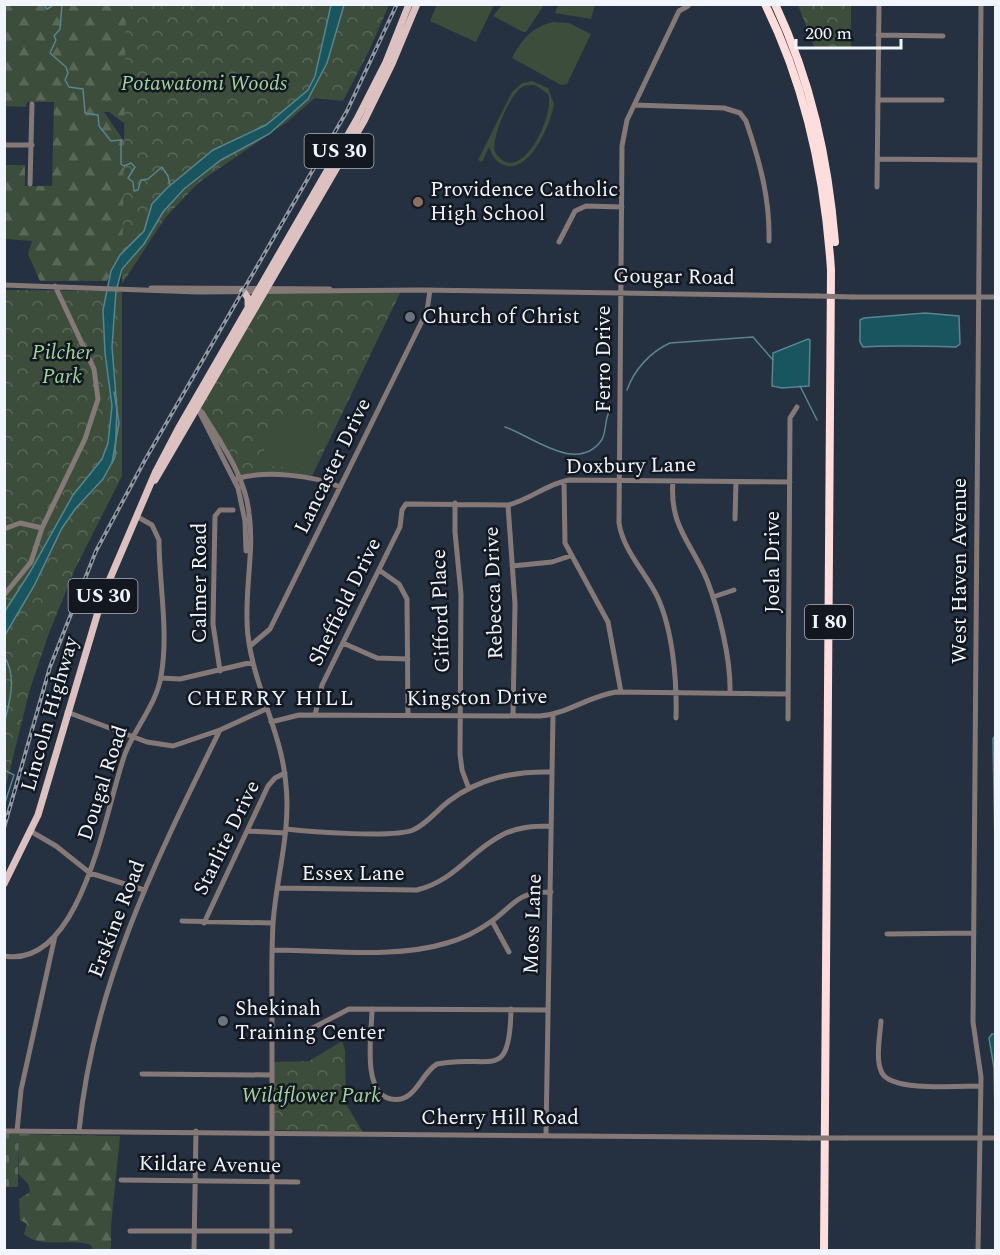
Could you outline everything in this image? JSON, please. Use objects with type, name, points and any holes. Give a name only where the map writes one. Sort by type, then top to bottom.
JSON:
[{"type":"highway","name":"I 80","points":[[765,4],[790,61],[815,147],[824,194],[831,270],[824,1251]]},
{"type":"highway","name":"I 80","points":[[775,4],[802,67],[820,129],[835,248],[829,1251]]},
{"type":"main road","name":"US 30","points":[[262,289],[363,107],[410,4]]},
{"type":"main road","name":"US 30","points":[[262,289],[370,110],[417,4]]},
{"type":"main road","name":"Lincoln Highway","points":[[195,407],[247,309],[262,289]]},
{"type":"main road","name":"Lincoln Highway","points":[[4,884],[32,832],[103,595],[136,516],[164,455],[195,407],[262,289]]},
{"type":"main road","points":[[243,291],[248,298],[247,309]]},
{"type":"street","points":[[878,187],[879,4]]},
{"type":"street","name":"West Haven Avenue","points":[[978,1251],[981,1086],[973,1022],[981,4]]},
{"type":"street","name":"Ferro Drive","points":[[676,718],[677,693],[660,604],[620,529],[622,146],[627,120],[679,11],[687,6]]},
{"type":"street","points":[[879,35],[943,36]]},
{"type":"street","points":[[878,100],[942,100]]},
{"type":"street","points":[[30,184],[32,104]]},
{"type":"street","points":[[634,105],[724,108],[740,113],[746,121],[766,186],[770,205],[769,241]]},
{"type":"street","points":[[4,145],[32,145]]},
{"type":"street","points":[[878,159],[979,160]]},
{"type":"street","points":[[558,242],[575,211],[586,206],[622,207]]},
{"type":"street","name":"Gougar Road","points":[[4,285],[243,291],[262,289]]},
{"type":"street","points":[[4,595],[31,562],[42,528],[85,439],[98,399],[94,369],[55,286]]},
{"type":"street","name":"Gougar Road","points":[[149,289],[996,297]]},
{"type":"street","name":"Lancaster Drive","points":[[250,646],[259,642],[270,629],[427,311],[430,291]]},
{"type":"street","points":[[195,407],[237,479],[244,513],[250,646],[285,773],[285,831],[273,923],[272,1251]]},
{"type":"street","name":"Joela Drive","points":[[788,719],[790,418],[797,407]]},
{"type":"street","points":[[237,479],[252,475],[312,478],[340,487]]},
{"type":"street","points":[[564,481],[564,535],[570,556],[609,622],[621,692]]},
{"type":"street","name":"Doxbury Lane","points":[[406,504],[508,505],[564,481],[790,482]]},
{"type":"street","points":[[673,481],[675,519],[703,572],[713,597],[728,666],[730,693]]},
{"type":"street","points":[[735,519],[736,482]]},
{"type":"street","name":"Gifford Place","points":[[455,503],[455,532],[461,594],[460,761],[469,789]]},
{"type":"street","name":"Sheffield Drive","points":[[315,715],[322,685],[400,528],[402,510],[406,504]]},
{"type":"street","name":"Rebecca Drive","points":[[508,505],[515,604],[513,716]]},
{"type":"street","name":"Calmer Road","points":[[220,671],[213,613],[215,516],[220,510],[233,510]]},
{"type":"street","name":"Dougal Road","points":[[4,956],[17,958],[30,956],[56,935],[70,913],[90,873],[132,736],[161,678],[164,652],[159,540],[152,525],[136,516]]},
{"type":"street","points":[[4,529],[20,524],[42,528]]},
{"type":"street","points":[[512,566],[556,561],[570,556]]},
{"type":"street","points":[[379,570],[399,584],[407,599],[408,716]]},
{"type":"street","points":[[713,597],[734,590]]},
{"type":"street","points":[[343,643],[377,658],[408,659]]},
{"type":"street","points":[[161,678],[180,679],[253,662]]},
{"type":"street","name":"Kingston Drive","points":[[271,722],[299,715],[460,717],[553,715],[599,696],[621,692],[788,694]]},
{"type":"street","points":[[67,712],[147,742],[173,746],[220,730],[266,708]]},
{"type":"street","name":"Moss Lane","points":[[546,1134],[553,715]]},
{"type":"street","name":"Erskine Road","points":[[79,1131],[99,1019],[116,960],[144,890],[220,730]]},
{"type":"street","points":[[247,831],[405,833],[416,829],[451,800],[469,789],[512,774],[552,772]]},
{"type":"street","name":"Starlite Drive","points":[[204,923],[268,786],[275,778],[285,773]]},
{"type":"street","name":"Essex Lane","points":[[279,888],[417,890],[430,887],[454,874],[491,841],[503,834],[531,826],[551,825]]},
{"type":"street","points":[[32,832],[56,846],[90,873],[144,890]]},
{"type":"street","points":[[273,950],[415,950],[464,937],[492,921],[526,893],[550,892]]},
{"type":"street","points":[[182,921],[273,923]]},
{"type":"street","points":[[492,921],[509,952]]},
{"type":"street","points":[[887,934],[974,933]]},
{"type":"street","points":[[17,1131],[21,1090],[56,935]]},
{"type":"street","points":[[272,1033],[307,1031],[349,1008],[547,1010]]},
{"type":"street","points":[[372,1009],[372,1082],[380,1094],[396,1100],[409,1096],[430,1068],[437,1064],[486,1062],[500,1058],[509,1046],[511,1010]]},
{"type":"street","points":[[881,1021],[880,1066],[887,1079],[903,1085],[981,1086]]},
{"type":"street","points":[[142,1074],[271,1075]]},
{"type":"street","name":"Cherry Hill Road","points":[[4,1131],[996,1138]]},
{"type":"street","points":[[195,1251],[196,1131]]},
{"type":"street","name":"Kildare Avenue","points":[[121,1180],[298,1182]]},
{"type":"street","points":[[130,1231],[290,1231]]},
{"type":"green space","points":[[437,4],[494,5],[476,42],[430,21]]},
{"type":"green space","points":[[558,4],[595,5],[591,19],[555,13]]},
{"type":"green space","points":[[5,5],[332,5],[256,130],[120,255],[107,281],[40,281],[28,254],[32,241],[5,239],[5,165],[25,165],[25,186],[52,186],[54,102],[27,102],[26,107],[5,106]],"holes":[[[104,112],[109,112],[128,126],[130,156],[124,141]]]},
{"type":"green space","name":"Potawatomi Woods","points":[[126,5],[389,5],[369,51],[343,101],[315,98],[287,122],[198,183],[165,218],[122,284]]},
{"type":"green space","points":[[502,5],[544,5],[526,32],[523,32],[493,16]]},
{"type":"green space","points":[[798,5],[851,5],[851,47],[815,49]]},
{"type":"green space","points":[[553,22],[569,23],[591,34],[567,84],[561,85],[512,58],[528,35],[539,27]]},
{"type":"green space","points":[[532,81],[548,88],[554,104],[537,146],[522,162],[513,166],[498,162],[489,147],[482,162],[478,160],[512,92],[522,83]],"holes":[[[528,85],[535,85],[548,94],[547,117],[534,145],[525,156],[515,162],[505,161],[495,152],[494,146],[498,128],[512,99],[521,88]]]},
{"type":"green space","name":"Pilcher Park","points":[[5,290],[122,291],[122,476],[75,569],[49,633],[30,689],[5,789]]},
{"type":"green space","points":[[401,291],[312,476],[251,473],[241,475],[200,409],[266,293]]},
{"type":"green space","points":[[314,416],[314,466],[312,468],[262,466],[266,436],[272,423],[286,417]]},
{"type":"green space","name":"Wildflower Park","points":[[342,1041],[345,1050],[346,1104],[363,1132],[273,1130],[273,1062],[309,1061]]},
{"type":"green space","points":[[5,1133],[19,1134],[18,1187],[5,1187]]},
{"type":"green space","points":[[19,1134],[120,1136],[111,1226],[111,1250],[93,1250],[91,1245],[83,1243],[38,1241],[24,1234],[27,1224],[20,1220],[19,1199],[30,1192],[30,1188],[19,1174]]},
{"type":"shaded area","points":[[331,5],[344,5],[327,63],[308,99],[269,134],[221,160],[184,189],[163,212],[144,244],[122,269],[116,291],[112,347],[117,409],[115,457],[103,479],[76,508],[62,528],[34,586],[5,635],[5,611],[30,572],[73,495],[102,459],[108,443],[112,406],[105,353],[103,310],[111,271],[120,255],[144,231],[152,204],[167,188],[213,150],[266,125],[308,90],[315,76]]},
{"type":"shaded area","points":[[925,313],[959,316],[960,344],[956,347],[863,347],[860,342],[860,320],[864,318]]},
{"type":"shaded area","points":[[810,340],[809,386],[782,388],[772,386],[773,353]]},
{"type":"shaded area","points":[[995,735],[995,852],[993,739]]},
{"type":"shaded area","points":[[992,1034],[996,1034],[995,1118],[994,1068],[989,1038]]},
{"type":"waterway","points":[[43,4],[47,9],[55,4]]},
{"type":"waterway","points":[[62,4],[60,29],[54,36],[56,40],[50,53],[66,67],[68,73],[65,80],[69,87],[83,89],[85,113],[98,115],[99,126],[111,141],[121,140],[121,164],[124,166],[131,163],[135,167],[128,178],[133,182],[134,191],[138,190],[141,180],[148,179],[162,167],[168,176],[170,185]]},
{"type":"waterway","points":[[627,390],[634,375],[644,362],[656,351],[670,343],[753,337],[773,360]]},
{"type":"waterway","points":[[800,386],[817,420]]},
{"type":"waterway","points":[[112,463],[119,423],[114,392]]},
{"type":"waterway","points":[[505,427],[554,450],[579,454],[591,450],[601,441],[610,410]]},
{"type":"waterway","points":[[4,656],[11,678],[4,739]]},
{"type":"waterway","points":[[4,765],[6,771],[14,775],[4,806]]},
{"type":"railway","points":[[4,828],[50,667],[96,551],[145,460],[347,111],[397,4]]},
{"type":"place","name":"Providence Catholic High School","points":[[418,202]]},
{"type":"place","name":"Church of Christ","points":[[410,317]]},
{"type":"place","name":"Shekinah Training Center","points":[[223,1021]]},
{"type":"district","name":"CHERRY HILL","points":[[271,698]]}]
